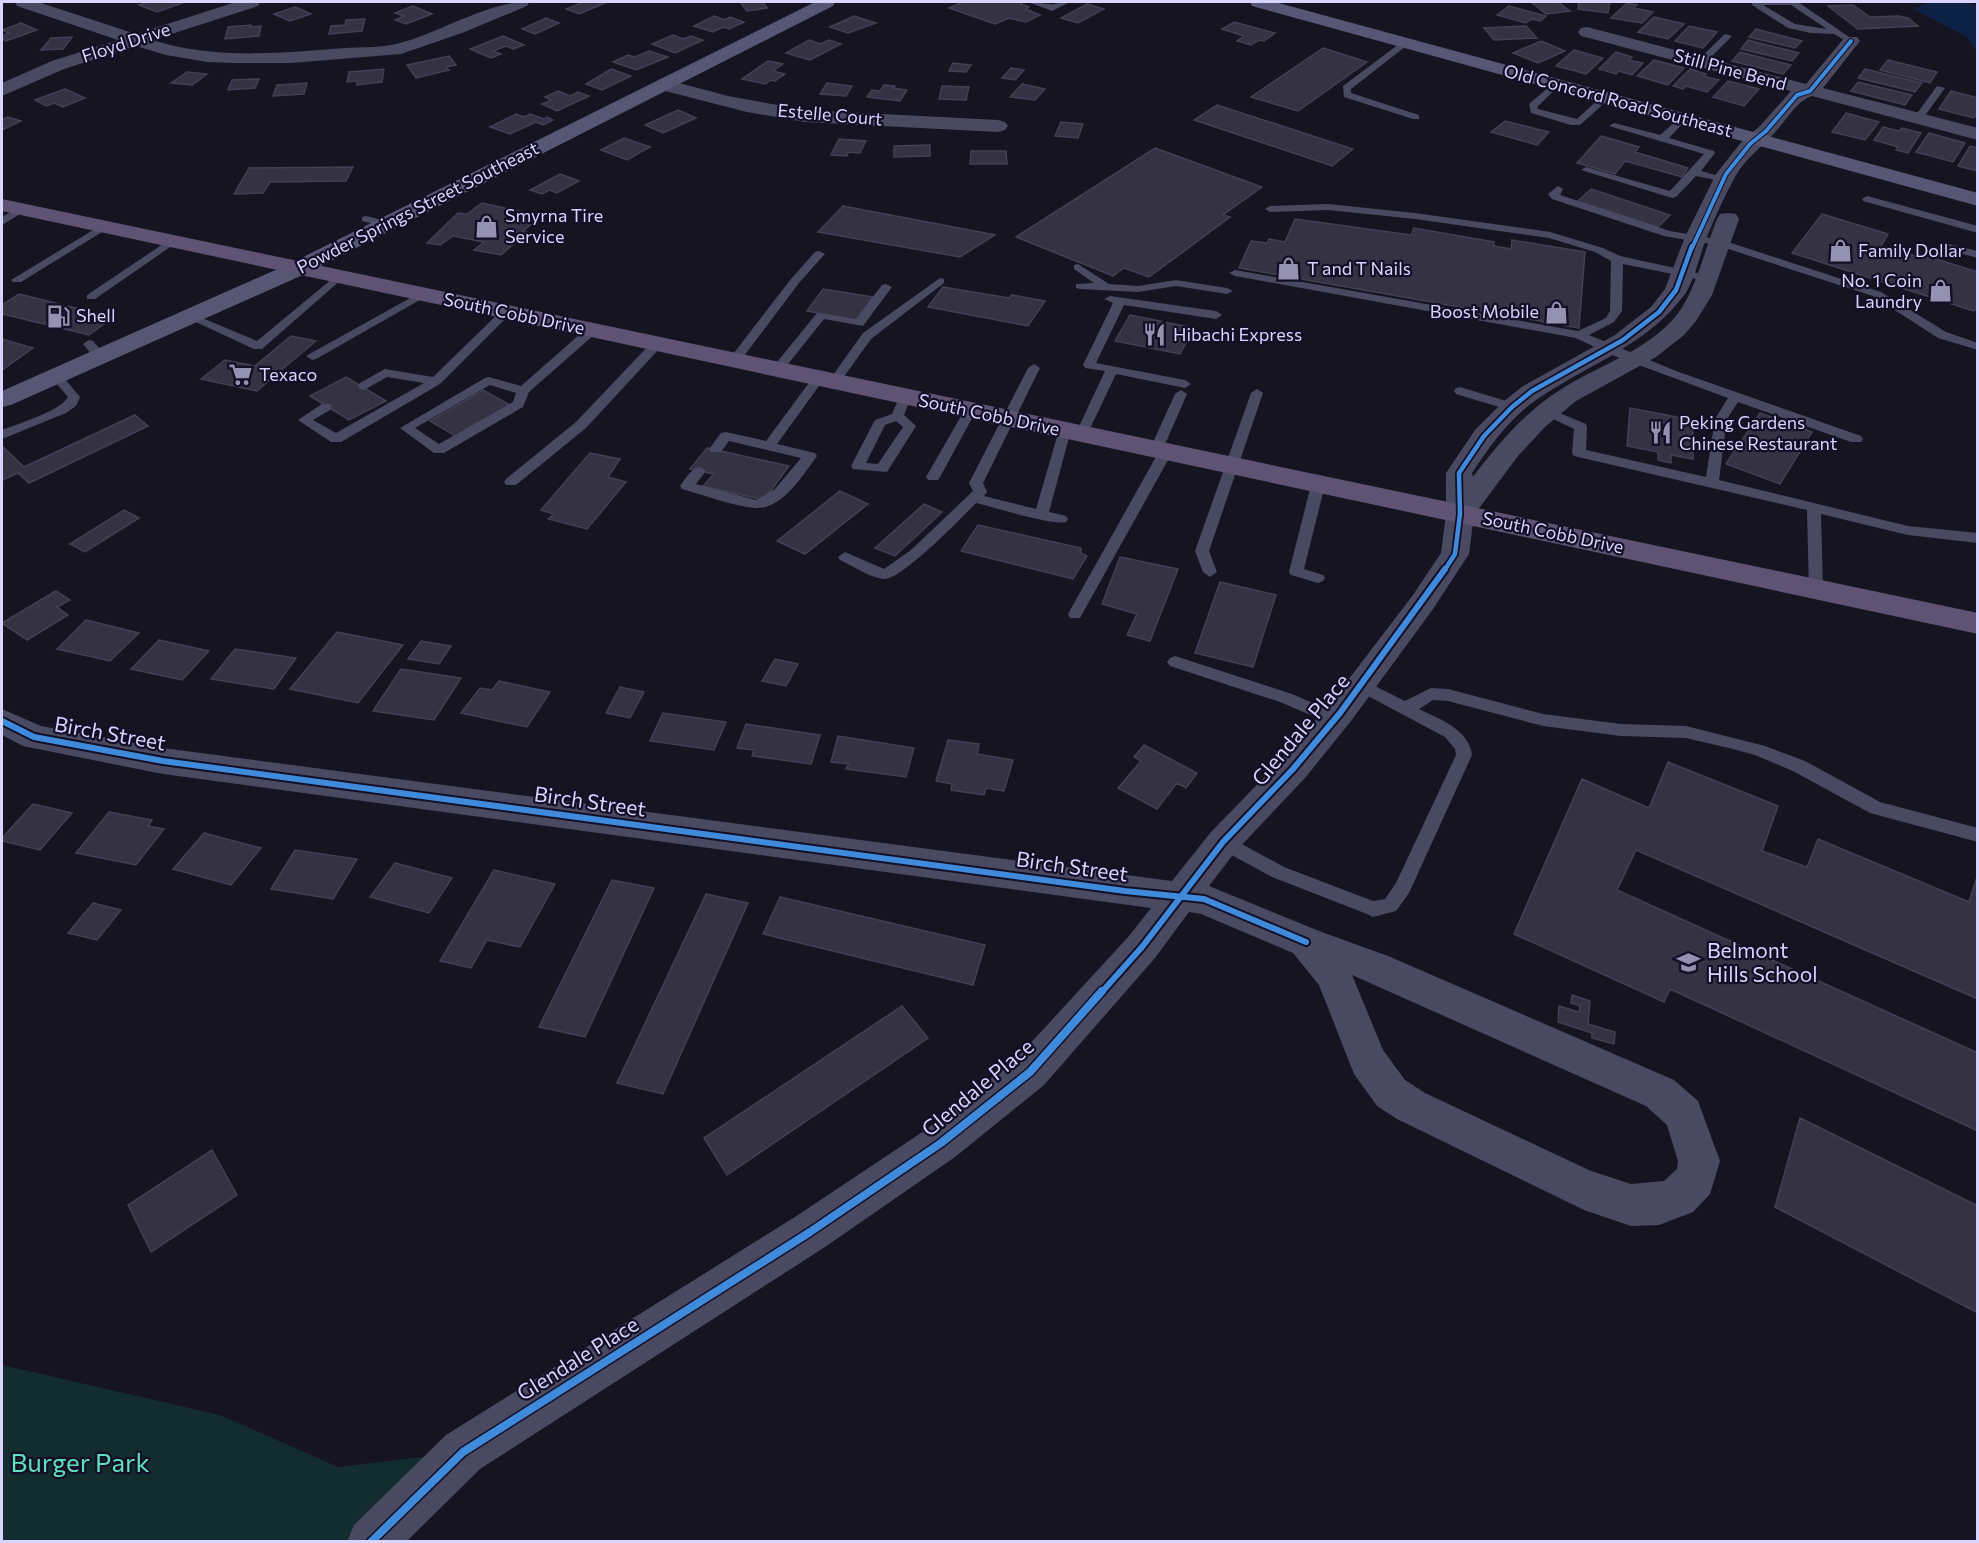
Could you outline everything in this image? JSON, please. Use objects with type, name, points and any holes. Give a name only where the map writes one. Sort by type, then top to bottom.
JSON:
[{"type":"main road","name":"South Cobb Drive","points":[[11,207],[826,381],[901,407],[970,411],[1977,624]]},
{"type":"street","points":[[22,2],[166,50],[207,57],[291,58],[401,49],[521,2]]},
{"type":"street","name":"Floyd Drive","points":[[2,90],[58,65],[252,2]]},
{"type":"street","name":"Powder Springs Street Southeast","points":[[2,400],[56,376],[95,351],[191,317],[297,268],[827,2]]},
{"type":"street","name":"Old Concord Road Southeast","points":[[1258,2],[1977,200]]},
{"type":"street","points":[[1289,10],[1328,3]]},
{"type":"street","name":"Still Pine Bend","points":[[1587,32],[1977,134]]},
{"type":"street","points":[[1707,240],[1748,179],[1782,112],[1797,95],[1810,91],[1851,41]]},
{"type":"street","name":"Estelle Court","points":[[667,83],[672,87],[786,114],[998,126]]},
{"type":"street","points":[[1460,514],[1498,461],[1521,434],[1545,412],[1568,395],[1652,348],[1678,327],[1695,306],[1707,278],[1707,240],[1722,180],[1736,160],[1802,117],[1814,100],[1810,91]]},
{"type":"street","points":[[1782,112],[1802,117]]},
{"type":"street","name":"Glendale Place","points":[[372,1542],[463,1452],[810,1232],[941,1143],[1030,1072],[1142,947],[1223,842],[1293,769],[1334,720],[1361,685],[1415,600],[1455,554],[1460,514],[1459,473],[1484,436],[1512,407],[1548,381],[1637,331],[1659,312],[1676,290],[1682,273],[1707,240]]},
{"type":"street","name":"Birch Street","points":[[2,721],[34,736],[163,761],[1178,898],[1204,899],[1306,942],[1375,967],[1660,1093],[1684,1114],[1699,1161],[1695,1180],[1678,1197],[1659,1204],[1631,1205],[1584,1189],[1411,1106],[1391,1093],[1368,1061],[1334,976],[1306,942]]},
{"type":"lane","points":[[1032,2],[1052,8],[1066,2]]},
{"type":"lane","points":[[1834,31],[1815,32],[1780,23],[1755,3],[1793,2],[1851,41]]},
{"type":"lane","points":[[1701,62],[1728,36]]},
{"type":"lane","points":[[1406,43],[1346,88],[1347,95],[1416,117]]},
{"type":"lane","points":[[1556,84],[1532,106],[1534,111],[1571,122],[1580,122],[1605,98]]},
{"type":"lane","points":[[1918,118],[1940,88]]},
{"type":"lane","points":[[1662,139],[1682,119]]},
{"type":"lane","points":[[1586,170],[1672,195],[1710,153],[1614,126]]},
{"type":"lane","points":[[1694,172],[1722,180]]},
{"type":"lane","points":[[1558,189],[1553,194],[1556,197],[1659,231],[1707,240],[1877,294],[1942,335],[1977,347]]},
{"type":"lane","points":[[1868,199],[1977,230]]},
{"type":"lane","points":[[2,222],[11,207]]},
{"type":"lane","points":[[1270,208],[1328,207],[1415,216],[1550,235],[1599,250],[1617,259],[1707,278]]},
{"type":"lane","points":[[366,219],[386,224]]},
{"type":"lane","points":[[17,280],[103,227]]},
{"type":"lane","points":[[91,297],[172,241]]},
{"type":"lane","points":[[1944,246],[1977,255]]},
{"type":"lane","points":[[734,361],[819,254]]},
{"type":"lane","points":[[1580,335],[1610,320],[1616,311],[1617,259]]},
{"type":"lane","points":[[1078,267],[1106,287]]},
{"type":"lane","points":[[1235,273],[1580,335],[1595,345],[1632,359],[1646,361],[1672,374],[1856,439]]},
{"type":"lane","points":[[191,317],[258,346],[338,277]]},
{"type":"lane","points":[[770,446],[867,336],[940,281]]},
{"type":"lane","points":[[1216,315],[1120,300],[1078,289],[1138,288],[1176,283],[1227,291]]},
{"type":"lane","points":[[777,370],[821,315],[859,323],[886,287]]},
{"type":"lane","points":[[312,356],[421,295]]},
{"type":"lane","points":[[1075,614],[1160,452],[1183,389],[1112,369],[1089,365],[1120,300]]},
{"type":"lane","points":[[326,407],[304,420],[336,439],[436,381],[506,312]]},
{"type":"lane","points":[[523,392],[489,381],[406,428],[439,450],[519,404],[523,392],[591,331]]},
{"type":"lane","points":[[511,482],[581,425],[656,345]]},
{"type":"lane","points":[[845,557],[885,575],[916,553],[980,492],[976,483],[1034,368]]},
{"type":"lane","points":[[1041,515],[1073,433],[1112,369]]},
{"type":"lane","points":[[364,386],[385,373],[436,381]]},
{"type":"lane","points":[[2,435],[62,410],[72,403],[74,397],[71,391],[56,376]]},
{"type":"lane","points":[[1460,391],[1512,407]]},
{"type":"lane","points":[[1210,572],[1202,551],[1257,393]]},
{"type":"lane","points":[[1712,482],[1721,419],[1735,396]]},
{"type":"lane","points":[[901,407],[910,426],[882,469],[858,466],[880,423],[901,407]]},
{"type":"lane","points":[[933,477],[970,411]]},
{"type":"lane","points":[[1545,412],[1581,427],[1579,453],[1929,533],[1977,538]]},
{"type":"lane","points":[[704,472],[697,489],[756,504],[780,494],[810,456],[737,439],[722,451]]},
{"type":"lane","points":[[1318,485],[1296,572],[1318,578]]},
{"type":"lane","points":[[973,498],[1061,519]]},
{"type":"lane","points":[[1814,507],[1816,590]]},
{"type":"lane","points":[[1175,662],[1286,698],[1334,720]]},
{"type":"lane","points":[[1223,842],[1288,876],[1373,909],[1390,906],[1403,888],[1464,755],[1463,747],[1451,733],[1361,685]]},
{"type":"lane","points":[[1405,709],[1431,694],[1448,695],[1475,704],[1543,720],[1621,730],[1686,732],[1759,750],[1799,766],[1876,808],[1977,835]]},
{"type":"green space","name":"Burger Park","points":[[2,1365],[220,1415],[338,1467],[463,1452],[371,1541],[2,1542]]},
{"type":"water","points":[[1931,2],[1965,2],[1977,6],[1977,51],[1967,37],[1913,9]]},
{"type":"building","points":[[148,2],[185,2],[157,12],[139,5]]},
{"type":"building","points":[[584,2],[605,3],[579,14],[566,9]]},
{"type":"building","points":[[740,2],[763,2],[767,8],[747,11]]},
{"type":"building","points":[[963,2],[1024,2],[1020,4],[1040,15],[1026,22],[1009,18],[995,24],[949,8]]},
{"type":"building","points":[[1531,2],[1558,2],[1570,11],[1546,14]]},
{"type":"building","points":[[1579,2],[1610,2],[1608,13],[1578,9]]},
{"type":"building","points":[[1627,3],[1637,5],[1634,8],[1653,12],[1642,23],[1611,18]]},
{"type":"building","points":[[1087,4],[1104,9],[1078,23],[1061,18]]},
{"type":"building","points":[[1853,5],[1870,17],[1898,16],[1908,18],[1918,26],[1858,29],[1828,6]]},
{"type":"building","points":[[413,6],[432,14],[406,24],[395,20],[404,16],[395,13]]},
{"type":"building","points":[[1509,6],[1546,16],[1540,21],[1532,19],[1526,23],[1497,15]]},
{"type":"building","points":[[295,7],[311,14],[290,21],[274,14]]},
{"type":"building","points":[[714,16],[725,20],[730,17],[744,22],[729,29],[723,27],[713,32],[694,26]]},
{"type":"building","points":[[854,16],[876,23],[848,33],[830,27]]},
{"type":"building","points":[[1654,17],[1684,24],[1668,39],[1638,32]]},
{"type":"building","points":[[546,18],[559,23],[535,34],[522,29]]},
{"type":"building","points":[[365,19],[362,31],[329,34],[331,26],[345,25],[346,20]]},
{"type":"building","points":[[1234,22],[1275,33],[1264,41],[1259,40],[1251,45],[1237,41],[1244,36],[1222,29]]},
{"type":"building","points":[[21,23],[37,30],[6,41],[2,39],[2,36],[9,33],[2,30]]},
{"type":"building","points":[[251,25],[250,27],[261,26],[259,36],[225,39],[228,27]]},
{"type":"building","points":[[1526,26],[1537,38],[1494,40],[1484,28]]},
{"type":"building","points":[[1689,26],[1717,32],[1703,48],[1675,41]]},
{"type":"building","points":[[1756,29],[1802,41],[1795,48],[1749,37]]},
{"type":"building","points":[[673,35],[683,39],[691,36],[703,40],[675,53],[652,44]]},
{"type":"building","points":[[503,36],[524,45],[513,49],[506,46],[493,51],[501,54],[491,58],[470,49]]},
{"type":"building","points":[[72,37],[63,49],[41,50],[51,38]]},
{"type":"building","points":[[809,40],[821,44],[829,40],[841,44],[810,60],[786,53]]},
{"type":"building","points":[[1748,40],[1799,53],[1792,61],[1741,49]]},
{"type":"building","points":[[1541,41],[1565,51],[1538,63],[1513,53]]},
{"type":"building","points":[[1323,48],[1367,62],[1298,111],[1251,97]]},
{"type":"building","points":[[1574,50],[1603,58],[1586,74],[1556,66]]},
{"type":"building","points":[[649,51],[668,57],[636,70],[613,62],[628,55],[635,57]]},
{"type":"building","points":[[1616,52],[1632,57],[1629,60],[1643,63],[1632,75],[1619,71],[1616,74],[1599,69]]},
{"type":"building","points":[[1740,52],[1791,65],[1783,74],[1732,61]]},
{"type":"building","points":[[449,56],[456,65],[446,67],[449,70],[416,78],[407,65]]},
{"type":"building","points":[[1654,60],[1684,68],[1668,85],[1637,76]]},
{"type":"building","points":[[1888,60],[1937,72],[1930,83],[1880,70]]},
{"type":"building","points":[[768,61],[783,64],[773,71],[785,74],[765,84],[742,79]]},
{"type":"building","points":[[953,63],[971,65],[966,72],[949,71]]},
{"type":"building","points":[[1011,68],[1024,70],[1015,80],[1002,78]]},
{"type":"building","points":[[384,69],[382,82],[357,85],[357,81],[347,82],[349,72]]},
{"type":"building","points":[[611,69],[631,76],[602,90],[586,84]]},
{"type":"building","points":[[1690,69],[1706,74],[1703,76],[1719,80],[1707,92],[1686,86],[1683,89],[1673,86]]},
{"type":"building","points":[[1865,69],[1922,83],[1915,92],[1858,78]]},
{"type":"building","points":[[187,72],[207,74],[192,85],[171,83]]},
{"type":"building","points":[[259,79],[255,88],[228,90],[232,80]]},
{"type":"building","points":[[1728,81],[1759,89],[1744,106],[1713,97]]},
{"type":"building","points":[[1858,82],[1912,95],[1905,105],[1851,91]]},
{"type":"building","points":[[307,83],[304,94],[273,96],[277,85]]},
{"type":"building","points":[[827,83],[852,86],[846,96],[820,94]]},
{"type":"building","points":[[1022,84],[1045,89],[1035,100],[1010,97]]},
{"type":"building","points":[[884,85],[907,90],[900,101],[867,97],[872,90],[880,91]]},
{"type":"building","points":[[942,86],[969,87],[966,100],[939,99]]},
{"type":"building","points":[[65,89],[85,98],[63,107],[54,103],[46,106],[35,100]]},
{"type":"building","points":[[558,91],[570,96],[578,92],[589,96],[557,111],[542,104],[552,100],[545,97]]},
{"type":"building","points":[[1951,91],[1978,98],[1978,111],[1974,118],[1939,109]]},
{"type":"building","points":[[1217,105],[1353,149],[1332,166],[1194,120]]},
{"type":"building","points":[[678,110],[696,118],[663,133],[645,125]]},
{"type":"building","points":[[1846,113],[1879,122],[1865,140],[1832,132]]},
{"type":"building","points":[[516,114],[524,117],[530,114],[553,120],[543,125],[536,122],[510,134],[490,127]]},
{"type":"building","points":[[7,117],[21,121],[2,130],[2,120]]},
{"type":"building","points":[[1505,121],[1549,132],[1537,145],[1491,132]]},
{"type":"building","points":[[1061,122],[1083,124],[1078,138],[1055,136]]},
{"type":"building","points":[[1883,127],[1899,131],[1902,128],[1921,133],[1908,153],[1896,150],[1898,147],[1874,140]]},
{"type":"building","points":[[1929,133],[1965,143],[1953,162],[1916,152]]},
{"type":"building","points":[[1601,136],[1639,147],[1635,152],[1688,168],[1682,177],[1625,161],[1615,174],[1577,163]]},
{"type":"building","points":[[624,138],[650,147],[627,160],[601,150]]},
{"type":"building","points":[[839,139],[866,141],[860,153],[848,152],[847,156],[831,155]]},
{"type":"building","points":[[930,145],[930,156],[894,157],[894,146]]},
{"type":"building","points":[[1970,146],[1978,148],[1978,171],[1958,166]]},
{"type":"building","points":[[1155,148],[1262,187],[1223,215],[1230,217],[1149,277],[1124,268],[1113,276],[1016,237]]},
{"type":"building","points":[[971,151],[1006,151],[1007,164],[970,164]]},
{"type":"building","points":[[353,167],[346,181],[270,182],[263,193],[234,194],[249,168]]},
{"type":"building","points":[[560,174],[579,181],[557,193],[549,190],[542,194],[530,190]]},
{"type":"building","points":[[1591,189],[1670,215],[1658,227],[1578,201]]},
{"type":"building","name":"Smyrna Tire Service","points":[[482,203],[541,216],[522,232],[527,232],[501,255],[474,250],[484,242],[453,236],[440,245],[427,243],[458,213],[467,214]]},
{"type":"building","points":[[843,206],[995,235],[960,257],[818,232]]},
{"type":"building","points":[[1822,214],[1888,234],[1881,246],[1915,256],[1917,253],[1978,272],[1978,305],[1974,311],[1792,253]]},
{"type":"building","points":[[1295,219],[1411,235],[1414,228],[1494,242],[1494,246],[1511,249],[1512,240],[1585,252],[1579,328],[1239,268],[1251,241],[1267,243],[1269,239],[1285,242]]},
{"type":"building","points":[[943,287],[1009,298],[1012,295],[1045,301],[1028,326],[928,307]]},
{"type":"building","points":[[823,289],[873,297],[856,320],[807,311]]},
{"type":"building","name":"Shell","points":[[19,294],[113,317],[89,335],[2,314],[2,305]]},
{"type":"building","name":"Hibachi Express","points":[[1130,315],[1194,328],[1180,354],[1115,341]]},
{"type":"building","points":[[291,336],[316,341],[280,371],[255,366]]},
{"type":"building","points":[[2,339],[33,348],[2,370]]},
{"type":"building","name":"Texaco","points":[[225,360],[280,371],[257,391],[201,379]]},
{"type":"building","points":[[346,377],[386,401],[349,420],[310,396]]},
{"type":"building","points":[[483,390],[510,405],[457,437],[430,421]]},
{"type":"building","name":"Peking Gardens Chinese Restaurant","points":[[1630,408],[1693,420],[1693,459],[1671,455],[1671,463],[1658,460],[1658,452],[1627,446]]},
{"type":"building","points":[[1760,413],[1812,432],[1780,484],[1726,464]]},
{"type":"building","points":[[135,415],[148,426],[29,483],[18,473],[2,480],[2,446],[24,467]]},
{"type":"building","points":[[707,448],[789,466],[764,500],[703,486],[714,474],[690,469]]},
{"type":"building","points":[[590,453],[620,459],[608,477],[626,482],[587,529],[548,519],[554,514],[541,510]]},
{"type":"building","points":[[840,491],[868,504],[805,554],[777,541]]},
{"type":"building","points":[[924,504],[942,512],[895,556],[875,548]]},
{"type":"building","points":[[124,510],[139,518],[85,552],[70,544]]},
{"type":"building","points":[[978,525],[1081,548],[1081,553],[1087,556],[1073,579],[961,551]]},
{"type":"building","points":[[1120,557],[1178,569],[1150,641],[1127,635],[1137,614],[1102,604]]},
{"type":"building","points":[[1220,582],[1276,595],[1253,667],[1195,653]]},
{"type":"building","points":[[56,591],[70,600],[57,607],[68,615],[27,640],[2,623]]},
{"type":"building","points":[[86,620],[139,633],[110,661],[57,649]]},
{"type":"building","points":[[337,632],[403,645],[358,703],[290,689]]},
{"type":"building","points":[[159,640],[209,651],[182,680],[131,669]]},
{"type":"building","points":[[421,641],[451,646],[439,664],[408,659]]},
{"type":"building","points":[[235,649],[296,658],[274,689],[211,679]]},
{"type":"building","points":[[775,659],[798,664],[786,686],[762,681]]},
{"type":"building","points":[[401,669],[461,678],[434,720],[373,711]]},
{"type":"building","points":[[499,681],[550,692],[527,727],[461,713],[480,688],[492,690]]},
{"type":"building","points":[[620,687],[644,692],[630,718],[606,713]]},
{"type":"building","points":[[663,713],[726,722],[714,750],[650,741]]},
{"type":"building","points":[[746,724],[820,735],[811,764],[752,756],[754,750],[737,748]]},
{"type":"building","points":[[838,736],[914,748],[906,777],[846,769],[849,764],[831,762]]},
{"type":"building","points":[[948,740],[979,744],[977,754],[1013,760],[1004,791],[986,788],[984,795],[951,790],[952,784],[936,781]]},
{"type":"building","points":[[1144,745],[1197,773],[1186,788],[1177,783],[1157,809],[1118,788],[1141,761],[1134,757]]},
{"type":"building","points":[[1668,762],[1778,806],[1762,851],[1807,867],[1818,839],[1969,902],[1978,874],[1978,999],[1636,850],[1617,890],[1978,1053],[1978,1131],[1670,989],[1664,1002],[1514,934],[1582,779],[1649,808]]},
{"type":"building","points":[[33,804],[72,813],[40,850],[2,841],[2,838]]},
{"type":"building","points":[[109,812],[152,820],[148,826],[164,829],[136,865],[76,853]]},
{"type":"building","points":[[204,833],[261,848],[231,885],[173,869]]},
{"type":"building","points":[[295,850],[357,859],[333,899],[271,889]]},
{"type":"building","points":[[395,863],[452,878],[429,913],[370,897]]},
{"type":"building","points":[[494,870],[555,884],[520,947],[487,940],[471,968],[440,961]]},
{"type":"building","points":[[612,880],[654,888],[585,1037],[539,1027]]},
{"type":"building","points":[[706,894],[748,903],[663,1094],[617,1083]]},
{"type":"building","points":[[780,897],[985,945],[973,985],[763,934]]},
{"type":"building","points":[[93,903],[121,910],[97,940],[68,933]]},
{"type":"building","points":[[1572,995],[1590,1001],[1588,1024],[1615,1032],[1614,1044],[1592,1038],[1592,1033],[1558,1022],[1559,1006],[1579,1012],[1580,1006],[1571,1003]]},
{"type":"building","points":[[902,1006],[928,1038],[727,1175],[704,1138]]},
{"type":"building","points":[[1800,1118],[1978,1206],[1978,1313],[1775,1207]]},
{"type":"building","points":[[212,1150],[237,1195],[151,1252],[128,1205]]},
{"type":"cycle path","points":[[371,1542],[463,1452],[810,1232],[941,1143],[1030,1072],[1142,947],[1223,842],[1293,769],[1340,713],[1423,602],[1455,554],[1460,514],[1459,473],[1484,436],[1512,407],[1532,391],[1623,340],[1659,312],[1676,290],[1696,237],[1726,174],[1750,144],[1766,131],[1797,95],[1810,91],[1851,41]]},
{"type":"cycle path","points":[[2,721],[34,737],[163,761],[1125,891],[1204,899],[1306,942]]},
{"type":"place","name":"Smyrna Tire Service","points":[[487,226]]},
{"type":"place","name":"Family Dollar","points":[[1840,251]]},
{"type":"place","name":"T and T Nails","points":[[1289,269]]},
{"type":"place","name":"No. 1 Coin Laundry","points":[[1940,291]]},
{"type":"place","name":"Boost Mobile","points":[[1557,312]]},
{"type":"place","name":"Shell","points":[[58,316]]},
{"type":"place","name":"Hibachi Express","points":[[1155,335]]},
{"type":"place","name":"Texaco","points":[[241,375]]},
{"type":"place","name":"Peking Gardens Chinese Restaurant","points":[[1661,433]]},
{"type":"place","name":"Belmont Hills School","points":[[1689,963]]}]
